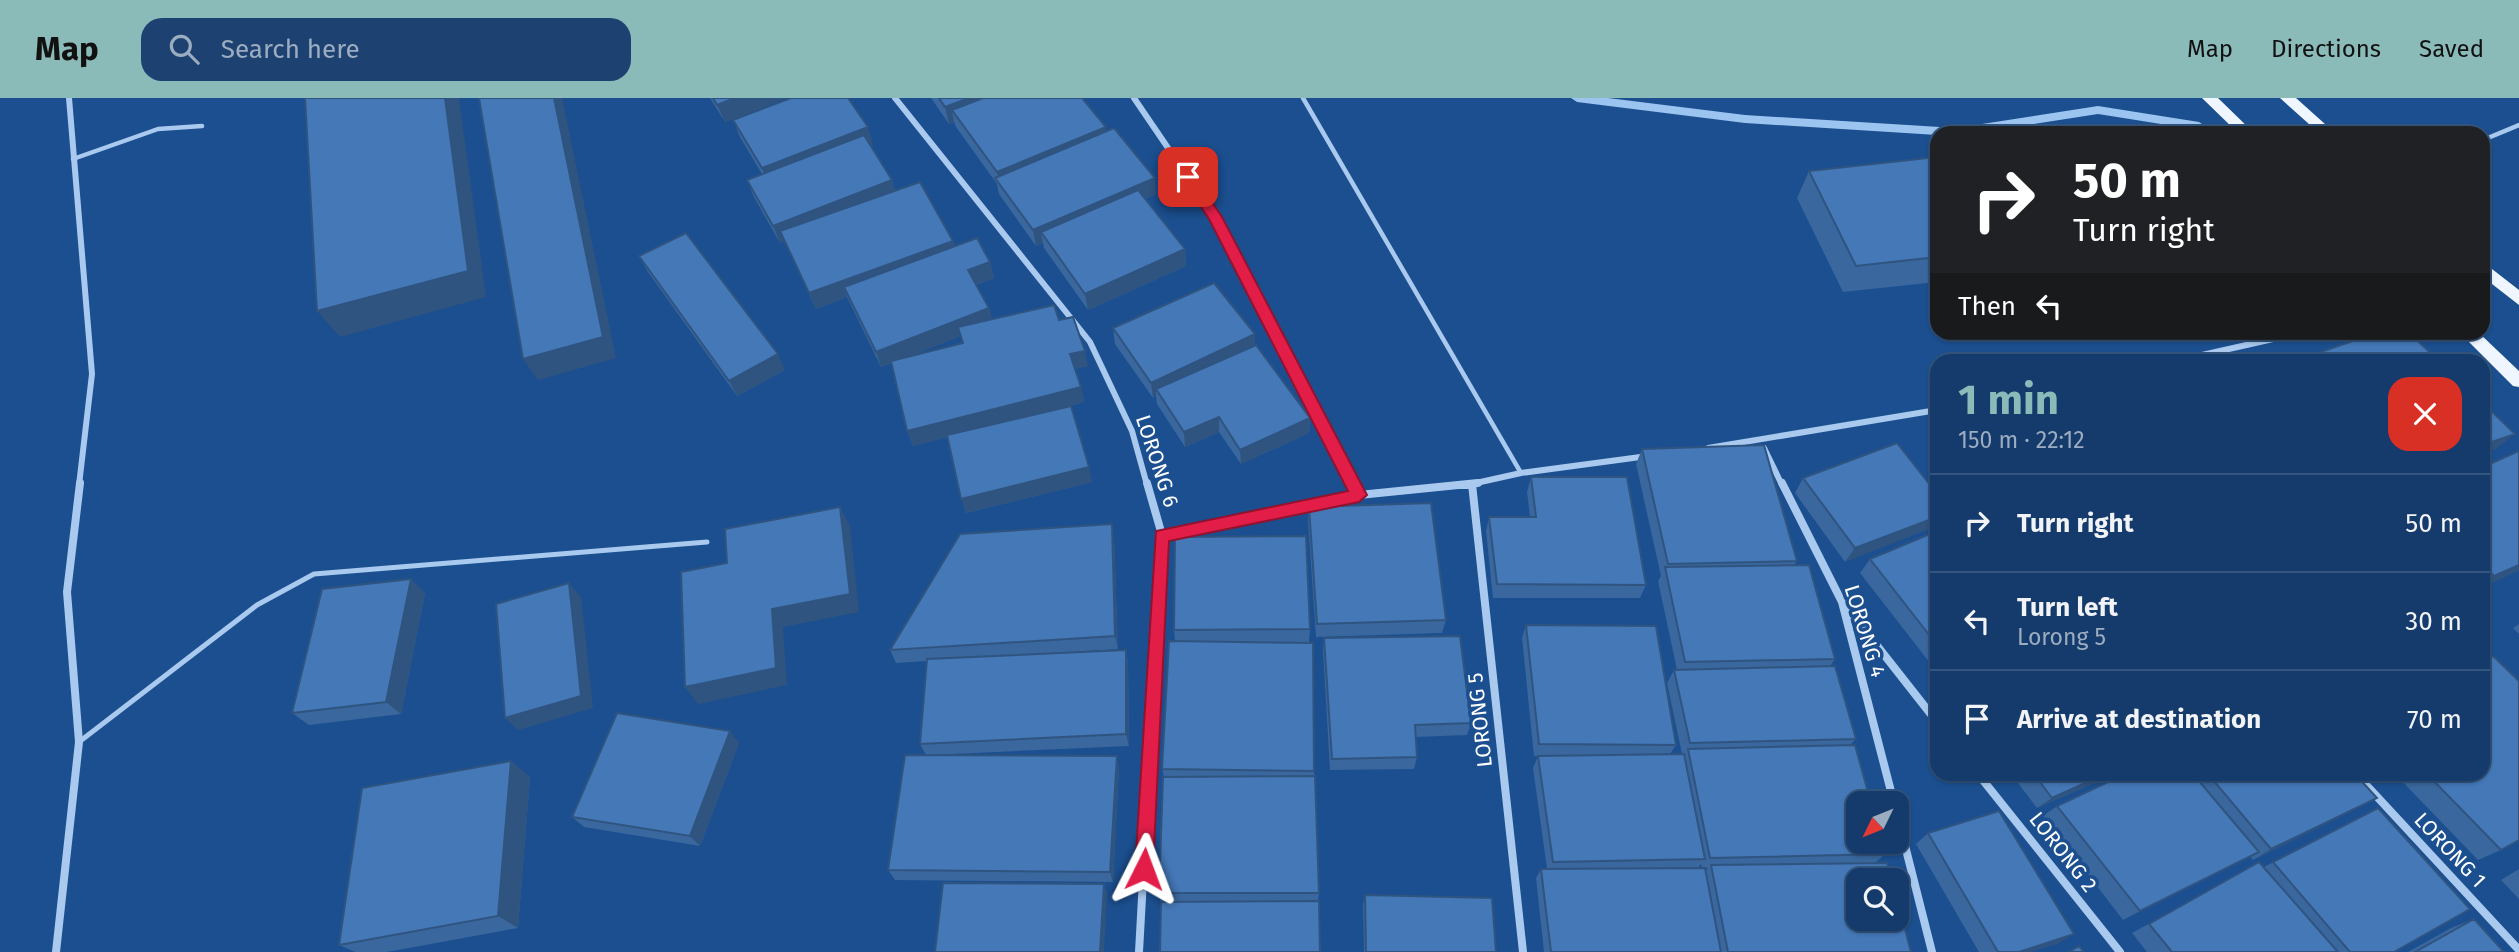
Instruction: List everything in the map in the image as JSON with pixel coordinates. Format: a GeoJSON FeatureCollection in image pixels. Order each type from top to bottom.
{"type":"FeatureCollection","features":[{"type":"Feature","properties":{"kind":"main road"},"geometry":{"type":"LineString","coordinates":[[2209,98],[2239,126]]}},
{"type":"Feature","properties":{"kind":"main road"},"geometry":{"type":"LineString","coordinates":[[2287,98],[2320,126]]}},
{"type":"Feature","properties":{"kind":"main road"},"geometry":{"type":"LineString","coordinates":[[2490,274],[2519,299]]}},
{"type":"Feature","properties":{"kind":"main road"},"geometry":{"type":"LineString","coordinates":[[2475,340],[2519,381]]}},
{"type":"Feature","properties":{"kind":"street"},"geometry":{"type":"LineString","coordinates":[[56,952],[79,742],[67,592],[92,374],[69,98]]}},
{"type":"Feature","properties":{"kind":"street","name":"LORONG 6"},"geometry":{"type":"LineString","coordinates":[[895,98],[1090,342],[1132,431],[1162,535],[1139,952]]}},
{"type":"Feature","properties":{"kind":"street"},"geometry":{"type":"LineString","coordinates":[[1134,98],[1215,217],[1359,495]]}},
{"type":"Feature","properties":{"kind":"street"},"geometry":{"type":"LineString","coordinates":[[2207,354],[2269,340]]}},
{"type":"Feature","properties":{"kind":"street"},"geometry":{"type":"LineString","coordinates":[[1694,450],[1930,411]]}},
{"type":"Feature","properties":{"kind":"street","name":"LORONG 4"},"geometry":{"type":"LineString","coordinates":[[1760,441],[1842,602],[1891,791]]}},
{"type":"Feature","properties":{"kind":"street"},"geometry":{"type":"LineString","coordinates":[[1162,535],[1359,495],[1472,484],[1521,472],[1654,455]]}},
{"type":"Feature","properties":{"kind":"street","name":"LORONG 5"},"geometry":{"type":"LineString","coordinates":[[1472,484],[1523,952]]}},
{"type":"Feature","properties":{"kind":"street"},"geometry":{"type":"LineString","coordinates":[[1842,602],[1930,713]]}},
{"type":"Feature","properties":{"kind":"street","name":"LORONG 2"},"geometry":{"type":"LineString","coordinates":[[1984,781],[2120,952]]}},
{"type":"Feature","properties":{"kind":"street","name":"LORONG 1"},"geometry":{"type":"LineString","coordinates":[[2362,781],[2519,950]]}},
{"type":"Feature","properties":{"kind":"street"},"geometry":{"type":"LineString","coordinates":[[1907,854],[1933,952]]}},
{"type":"Feature","properties":{"kind":"lane"},"geometry":{"type":"LineString","coordinates":[[1303,98],[1521,472]]}},
{"type":"Feature","properties":{"kind":"lane"},"geometry":{"type":"LineString","coordinates":[[2490,137],[2519,125]]}},
{"type":"Feature","properties":{"kind":"lane"},"geometry":{"type":"LineString","coordinates":[[74,159],[158,129],[202,126]]}},
{"type":"Feature","properties":{"kind":"lane"},"geometry":{"type":"LineString","coordinates":[[79,742],[257,605],[314,574],[707,542]]}},
{"type":"Feature","properties":{"kind":"building"},"geometry":{"type":"Polygon","coordinates":[[[305,98],[445,98],[468,271],[317,311],[305,98]]]}},
{"type":"Feature","properties":{"kind":"building"},"geometry":{"type":"Polygon","coordinates":[[[479,98],[554,98],[603,337],[523,359],[479,98]]]}},
{"type":"Feature","properties":{"kind":"building"},"geometry":{"type":"Polygon","coordinates":[[[713,98],[735,98],[717,105],[713,98]]]}},
{"type":"Feature","properties":{"kind":"building"},"geometry":{"type":"Polygon","coordinates":[[[791,98],[848,98],[868,127],[762,168],[733,120],[791,98]]]}},
{"type":"Feature","properties":{"kind":"building"},"geometry":{"type":"Polygon","coordinates":[[[939,98],[969,98],[945,107],[939,98]]]}},
{"type":"Feature","properties":{"kind":"building"},"geometry":{"type":"Polygon","coordinates":[[[983,98],[1082,98],[1106,127],[997,172],[952,110],[983,98]]]}},
{"type":"Feature","properties":{"kind":"building"},"geometry":{"type":"Polygon","coordinates":[[[1114,128],[1155,178],[1033,230],[995,178],[1114,128]]]}},
{"type":"Feature","properties":{"kind":"building"},"geometry":{"type":"Polygon","coordinates":[[[864,135],[892,180],[773,226],[747,180],[864,135]]]}},
{"type":"Feature","properties":{"kind":"building"},"geometry":{"type":"Polygon","coordinates":[[[1930,158],[1930,258],[1856,266],[1809,171],[1930,158]]]}},
{"type":"Feature","properties":{"kind":"building"},"geometry":{"type":"Polygon","coordinates":[[[920,182],[953,241],[809,293],[780,231],[920,182]]]}},
{"type":"Feature","properties":{"kind":"building"},"geometry":{"type":"Polygon","coordinates":[[[1138,190],[1185,249],[1085,294],[1041,232],[1138,190]]]}},
{"type":"Feature","properties":{"kind":"building"},"geometry":{"type":"Polygon","coordinates":[[[686,233],[778,354],[729,381],[639,256],[686,233]]]}},
{"type":"Feature","properties":{"kind":"building"},"geometry":{"type":"Polygon","coordinates":[[[977,238],[990,262],[968,270],[989,308],[876,352],[844,287],[977,238]]]}},
{"type":"Feature","properties":{"kind":"building"},"geometry":{"type":"Polygon","coordinates":[[[1214,283],[1255,334],[1151,383],[1113,328],[1214,283]]]}},
{"type":"Feature","properties":{"kind":"building"},"geometry":{"type":"Polygon","coordinates":[[[1054,305],[1059,320],[1073,317],[1085,351],[1070,354],[1081,387],[907,431],[891,361],[963,343],[958,327],[1054,305]]]}},
{"type":"Feature","properties":{"kind":"building"},"geometry":{"type":"Polygon","coordinates":[[[2356,340],[2417,340],[2432,354],[2315,354],[2356,340]]]}},
{"type":"Feature","properties":{"kind":"building"},"geometry":{"type":"Polygon","coordinates":[[[1256,345],[1310,418],[1240,450],[1219,417],[1184,432],[1156,389],[1256,345]]]}},
{"type":"Feature","properties":{"kind":"building"},"geometry":{"type":"Polygon","coordinates":[[[1071,406],[1089,467],[961,499],[947,435],[1071,406]]]}},
{"type":"Feature","properties":{"kind":"building"},"geometry":{"type":"Polygon","coordinates":[[[2490,410],[2515,434],[2490,443],[2490,410]]]}},
{"type":"Feature","properties":{"kind":"building"},"geometry":{"type":"Polygon","coordinates":[[[1897,443],[1930,485],[1930,520],[1855,548],[1803,478],[1897,443]]]}},
{"type":"Feature","properties":{"kind":"building"},"geometry":{"type":"Polygon","coordinates":[[[1764,445],[1797,561],[1668,564],[1642,449],[1764,445]]]}},
{"type":"Feature","properties":{"kind":"building"},"geometry":{"type":"Polygon","coordinates":[[[2519,451],[2519,565],[2494,576],[2490,572],[2490,464],[2519,451]]]}},
{"type":"Feature","properties":{"kind":"building"},"geometry":{"type":"Polygon","coordinates":[[[1531,477],[1627,477],[1646,585],[1497,584],[1489,517],[1536,517],[1531,477]]]}},
{"type":"Feature","properties":{"kind":"building"},"geometry":{"type":"Polygon","coordinates":[[[1431,503],[1446,620],[1317,624],[1309,507],[1431,503]]]}},
{"type":"Feature","properties":{"kind":"building"},"geometry":{"type":"Polygon","coordinates":[[[840,507],[850,594],[772,609],[776,668],[685,687],[681,572],[727,563],[725,529],[840,507]]]}},
{"type":"Feature","properties":{"kind":"building"},"geometry":{"type":"Polygon","coordinates":[[[1112,524],[1115,636],[890,650],[960,534],[1112,524]]]}},
{"type":"Feature","properties":{"kind":"building"},"geometry":{"type":"Polygon","coordinates":[[[1930,534],[1930,636],[1870,559],[1930,534]]]}},
{"type":"Feature","properties":{"kind":"building"},"geometry":{"type":"Polygon","coordinates":[[[1306,536],[1310,629],[1174,630],[1175,537],[1306,536]]]}},
{"type":"Feature","properties":{"kind":"building"},"geometry":{"type":"Polygon","coordinates":[[[1809,565],[1835,659],[1685,662],[1665,567],[1809,565]]]}},
{"type":"Feature","properties":{"kind":"building"},"geometry":{"type":"Polygon","coordinates":[[[411,579],[386,702],[292,713],[322,589],[411,579]]]}},
{"type":"Feature","properties":{"kind":"building"},"geometry":{"type":"Polygon","coordinates":[[[569,583],[581,696],[505,718],[496,604],[569,583]]]}},
{"type":"Feature","properties":{"kind":"building"},"geometry":{"type":"Polygon","coordinates":[[[1526,625],[1656,626],[1676,745],[1539,744],[1526,625]]]}},
{"type":"Feature","properties":{"kind":"building"},"geometry":{"type":"Polygon","coordinates":[[[1460,636],[1471,723],[1415,725],[1417,757],[1332,759],[1324,638],[1460,636]]]}},
{"type":"Feature","properties":{"kind":"building"},"geometry":{"type":"Polygon","coordinates":[[[1169,641],[1313,643],[1314,771],[1162,769],[1169,641]]]}},
{"type":"Feature","properties":{"kind":"building"},"geometry":{"type":"Polygon","coordinates":[[[1126,650],[1126,734],[920,744],[927,659],[1126,650]]]}},
{"type":"Feature","properties":{"kind":"building"},"geometry":{"type":"Polygon","coordinates":[[[2493,656],[2519,681],[2519,840],[2501,850],[2434,781],[2490,781],[2490,658],[2493,656]]]}},
{"type":"Feature","properties":{"kind":"building"},"geometry":{"type":"Polygon","coordinates":[[[1835,666],[1856,739],[1690,743],[1674,670],[1835,666]]]}},
{"type":"Feature","properties":{"kind":"building"},"geometry":{"type":"Polygon","coordinates":[[[617,713],[730,731],[690,836],[572,817],[617,713]]]}},
{"type":"Feature","properties":{"kind":"building"},"geometry":{"type":"Polygon","coordinates":[[[1855,745],[1868,791],[1846,791],[1846,854],[1885,854],[1710,858],[1688,749],[1855,745]]]}},
{"type":"Feature","properties":{"kind":"building"},"geometry":{"type":"Polygon","coordinates":[[[1684,754],[1705,859],[1553,862],[1538,756],[1684,754]]]}},
{"type":"Feature","properties":{"kind":"building"},"geometry":{"type":"Polygon","coordinates":[[[905,755],[1117,756],[1110,872],[888,870],[905,755]]]}},
{"type":"Feature","properties":{"kind":"building"},"geometry":{"type":"Polygon","coordinates":[[[511,761],[498,916],[339,945],[362,788],[511,761]]]}},
{"type":"Feature","properties":{"kind":"building"},"geometry":{"type":"Polygon","coordinates":[[[1315,776],[1319,893],[1159,893],[1163,777],[1315,776]]]}},
{"type":"Feature","properties":{"kind":"building"},"geometry":{"type":"Polygon","coordinates":[[[2039,781],[2090,781],[2052,798],[2039,781]]]}},
{"type":"Feature","properties":{"kind":"building"},"geometry":{"type":"Polygon","coordinates":[[[2110,781],[2199,781],[2259,852],[2140,911],[2057,806],[2110,781]]]}},
{"type":"Feature","properties":{"kind":"building"},"geometry":{"type":"Polygon","coordinates":[[[2214,781],[2361,781],[2377,798],[2271,849],[2214,781]]]}},
{"type":"Feature","properties":{"kind":"building"},"geometry":{"type":"Polygon","coordinates":[[[2378,808],[2470,909],[2394,952],[2350,952],[2273,862],[2378,808]]]}},
{"type":"Feature","properties":{"kind":"building"},"geometry":{"type":"Polygon","coordinates":[[[1999,811],[2074,934],[2019,952],[1998,952],[1928,833],[1999,811]]]}},
{"type":"Feature","properties":{"kind":"building"},"geometry":{"type":"Polygon","coordinates":[[[2259,862],[2338,952],[2172,952],[2149,924],[2259,862]]]}},
{"type":"Feature","properties":{"kind":"building"},"geometry":{"type":"Polygon","coordinates":[[[1887,863],[1888,868],[1846,868],[1846,931],[1905,931],[1911,952],[1728,952],[1711,865],[1887,863]]]}},
{"type":"Feature","properties":{"kind":"building"},"geometry":{"type":"Polygon","coordinates":[[[1705,868],[1721,952],[1551,952],[1541,869],[1705,868]]]}},
{"type":"Feature","properties":{"kind":"building"},"geometry":{"type":"Polygon","coordinates":[[[943,883],[1104,884],[1100,952],[935,952],[943,883]]]}},
{"type":"Feature","properties":{"kind":"building"},"geometry":{"type":"Polygon","coordinates":[[[1365,895],[1492,898],[1496,952],[1366,952],[1365,895]]]}},
{"type":"Feature","properties":{"kind":"building"},"geometry":{"type":"Polygon","coordinates":[[[1319,901],[1320,952],[1160,952],[1161,902],[1319,901]]]}},
{"type":"Feature","properties":{"kind":"building"},"geometry":{"type":"Polygon","coordinates":[[[2474,919],[2504,952],[2415,952],[2474,919]]]}},
{"type":"Feature","properties":{"kind":"building"},"geometry":{"type":"Polygon","coordinates":[[[2079,946],[2084,952],[2069,952],[2079,946]]]}},
{"type":"Feature","properties":{"kind":"waterway"},"geometry":{"type":"LineString","coordinates":[[1577,98],[1745,119],[1930,130]]}},
{"type":"Feature","properties":{"kind":"waterway"},"geometry":{"type":"LineString","coordinates":[[1995,126],[2098,110],[2199,126]]}},
{"type":"Feature","properties":{"kind":"route"},"geometry":{"type":"LineString","coordinates":[[1144,869],[1162,535],[1359,495],[1215,217],[1188,177]]}}]}
